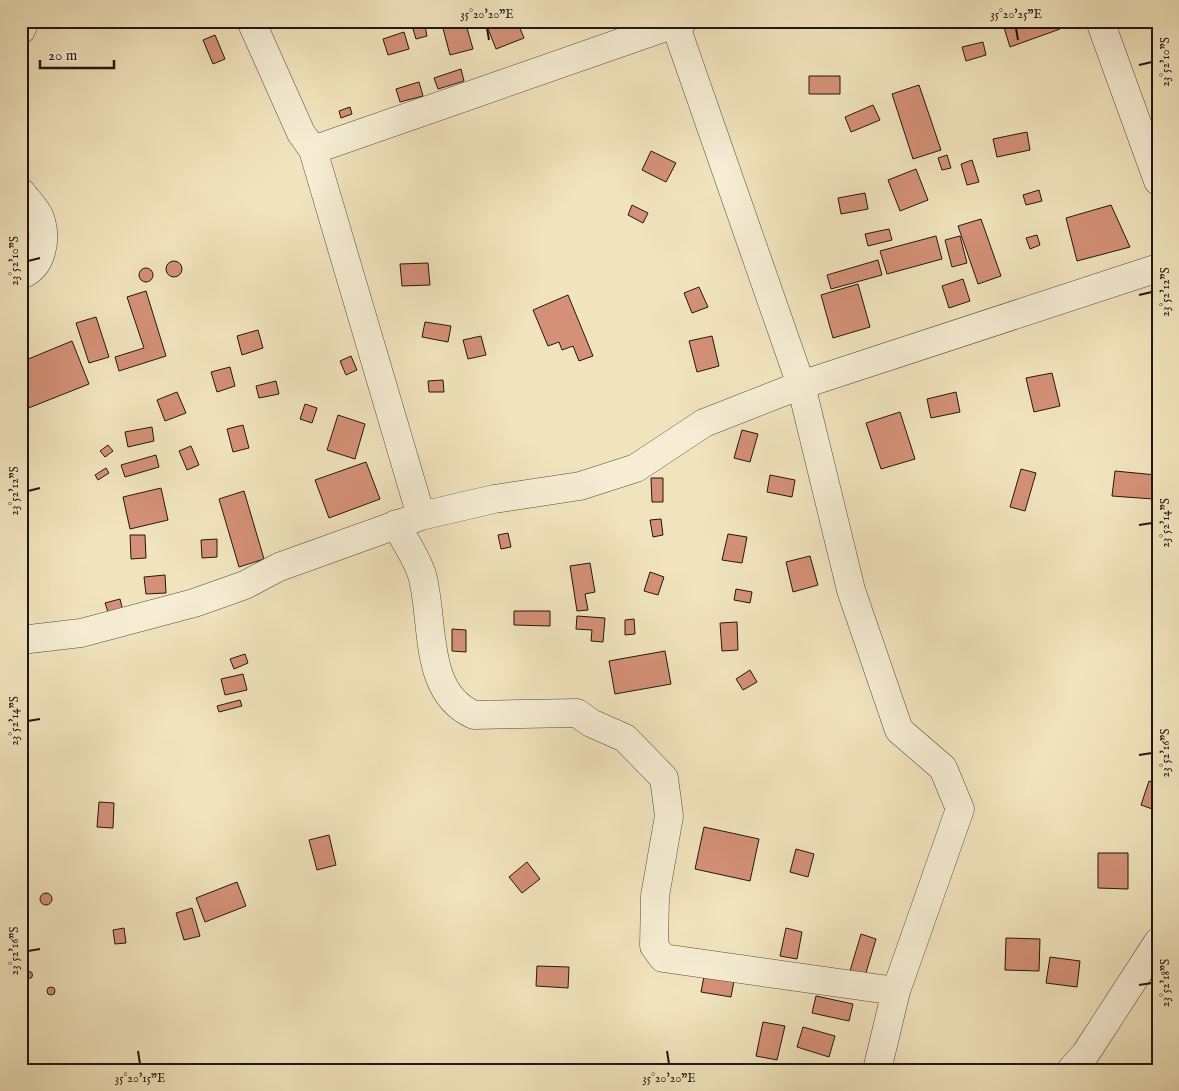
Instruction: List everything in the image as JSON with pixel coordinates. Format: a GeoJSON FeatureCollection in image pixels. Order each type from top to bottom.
{"type":"FeatureCollection","features":[{"type":"Feature","properties":{"kind":"street"},"geometry":{"type":"LineString","coordinates":[[21,30],[25,21]]}},
{"type":"Feature","properties":{"kind":"street"},"geometry":{"type":"LineString","coordinates":[[251,21],[301,133],[313,150],[422,574],[435,666],[449,695],[460,709],[474,715],[577,713],[591,723],[624,738],[664,778],[670,816],[655,896],[654,946],[663,958],[896,991]]}},
{"type":"Feature","properties":{"kind":"street"},"geometry":{"type":"LineString","coordinates":[[1100,21],[1158,181]]}},
{"type":"Feature","properties":{"kind":"street"},"geometry":{"type":"LineString","coordinates":[[313,150],[677,22],[801,385],[851,590],[899,730],[943,768],[960,809],[896,991],[877,1070]]}},
{"type":"Feature","properties":{"kind":"street"},"geometry":{"type":"LineString","coordinates":[[21,192],[40,217],[44,244],[39,261],[21,275]]}},
{"type":"Feature","properties":{"kind":"street"},"geometry":{"type":"LineString","coordinates":[[21,639],[81,633],[194,603],[245,585],[279,567],[332,550],[408,520],[494,499],[580,486],[636,468],[704,423],[801,385],[1158,268]]}},
{"type":"Feature","properties":{"kind":"street"},"geometry":{"type":"LineString","coordinates":[[1071,1070],[1086,1053],[1158,942]]}},
{"type":"Feature","properties":{"kind":"building"},"geometry":{"type":"Polygon","coordinates":[[[441,21],[465,21],[473,49],[450,55],[441,21]]]}},
{"type":"Feature","properties":{"kind":"building"},"geometry":{"type":"Polygon","coordinates":[[[485,21],[517,21],[524,38],[496,49],[485,21]]]}},
{"type":"Feature","properties":{"kind":"building"},"geometry":{"type":"Polygon","coordinates":[[[1002,21],[1057,21],[1060,29],[1010,47],[1002,21]]]}},
{"type":"Feature","properties":{"kind":"building"},"geometry":{"type":"Polygon","coordinates":[[[425,26],[427,36],[416,39],[413,29],[425,26]]]}},
{"type":"Feature","properties":{"kind":"building"},"geometry":{"type":"Polygon","coordinates":[[[404,32],[409,49],[388,55],[383,39],[404,32]]]}},
{"type":"Feature","properties":{"kind":"building"},"geometry":{"type":"Polygon","coordinates":[[[215,35],[225,59],[213,64],[203,40],[215,35]]]}},
{"type":"Feature","properties":{"kind":"building"},"geometry":{"type":"Polygon","coordinates":[[[983,42],[986,55],[966,61],[962,47],[983,42]]]}},
{"type":"Feature","properties":{"kind":"building"},"geometry":{"type":"Polygon","coordinates":[[[461,69],[464,81],[438,89],[434,78],[461,69]]]}},
{"type":"Feature","properties":{"kind":"building"},"geometry":{"type":"Polygon","coordinates":[[[809,76],[840,76],[840,94],[809,94],[809,76]]]}},
{"type":"Feature","properties":{"kind":"building"},"geometry":{"type":"Polygon","coordinates":[[[419,82],[423,96],[400,102],[396,89],[419,82]]]}},
{"type":"Feature","properties":{"kind":"building"},"geometry":{"type":"Polygon","coordinates":[[[919,85],[941,150],[913,159],[892,94],[919,85]]]}},
{"type":"Feature","properties":{"kind":"building"},"geometry":{"type":"Polygon","coordinates":[[[873,105],[880,120],[851,132],[845,117],[873,105]]]}},
{"type":"Feature","properties":{"kind":"building"},"geometry":{"type":"Polygon","coordinates":[[[350,107],[352,114],[341,118],[339,111],[350,107]]]}},
{"type":"Feature","properties":{"kind":"building"},"geometry":{"type":"Polygon","coordinates":[[[1027,132],[1030,150],[997,157],[993,139],[1027,132]]]}},
{"type":"Feature","properties":{"kind":"building"},"geometry":{"type":"Polygon","coordinates":[[[651,151],[676,163],[666,182],[642,170],[651,151]]]}},
{"type":"Feature","properties":{"kind":"building"},"geometry":{"type":"Polygon","coordinates":[[[947,155],[951,168],[942,170],[938,158],[947,155]]]}},
{"type":"Feature","properties":{"kind":"building"},"geometry":{"type":"Polygon","coordinates":[[[972,160],[979,182],[967,185],[961,164],[972,160]]]}},
{"type":"Feature","properties":{"kind":"building"},"geometry":{"type":"Polygon","coordinates":[[[916,169],[928,200],[900,211],[888,180],[916,169]]]}},
{"type":"Feature","properties":{"kind":"building"},"geometry":{"type":"Polygon","coordinates":[[[1039,190],[1042,201],[1026,205],[1023,195],[1039,190]]]}},
{"type":"Feature","properties":{"kind":"building"},"geometry":{"type":"Polygon","coordinates":[[[865,193],[868,209],[841,214],[838,198],[865,193]]]}},
{"type":"Feature","properties":{"kind":"building"},"geometry":{"type":"Polygon","coordinates":[[[632,205],[648,213],[643,223],[628,215],[632,205]]]}},
{"type":"Feature","properties":{"kind":"building"},"geometry":{"type":"Polygon","coordinates":[[[1111,205],[1130,247],[1077,261],[1066,218],[1111,205]]]}},
{"type":"Feature","properties":{"kind":"building"},"geometry":{"type":"Polygon","coordinates":[[[981,219],[1001,276],[978,284],[958,226],[981,219]]]}},
{"type":"Feature","properties":{"kind":"building"},"geometry":{"type":"Polygon","coordinates":[[[889,229],[892,240],[868,246],[865,234],[889,229]]]}},
{"type":"Feature","properties":{"kind":"building"},"geometry":{"type":"Polygon","coordinates":[[[1037,235],[1040,245],[1030,249],[1026,238],[1037,235]]]}},
{"type":"Feature","properties":{"kind":"building"},"geometry":{"type":"Polygon","coordinates":[[[936,236],[942,259],[887,274],[880,251],[936,236]]]}},
{"type":"Feature","properties":{"kind":"building"},"geometry":{"type":"Polygon","coordinates":[[[960,236],[967,263],[952,267],[945,240],[960,236]]]}},
{"type":"Feature","properties":{"kind":"building"},"geometry":{"type":"Polygon","coordinates":[[[878,260],[882,275],[831,289],[827,275],[878,260]]]}},
{"type":"Feature","properties":{"kind":"building"},"geometry":{"type":"Polygon","coordinates":[[[174,261],[180,263],[182,269],[180,275],[174,277],[168,275],[166,269],[168,263],[174,261]]]}},
{"type":"Feature","properties":{"kind":"building"},"geometry":{"type":"Polygon","coordinates":[[[428,263],[430,285],[402,286],[400,264],[428,263]]]}},
{"type":"Feature","properties":{"kind":"building"},"geometry":{"type":"Polygon","coordinates":[[[146,268],[151,270],[153,275],[151,280],[146,282],[141,280],[139,275],[141,270],[146,268]]]}},
{"type":"Feature","properties":{"kind":"building"},"geometry":{"type":"Polygon","coordinates":[[[963,279],[970,301],[949,308],[942,286],[963,279]]]}},
{"type":"Feature","properties":{"kind":"building"},"geometry":{"type":"Polygon","coordinates":[[[858,284],[870,327],[833,338],[821,295],[858,284]]]}},
{"type":"Feature","properties":{"kind":"building"},"geometry":{"type":"Polygon","coordinates":[[[699,287],[708,307],[692,313],[684,293],[699,287]]]}},
{"type":"Feature","properties":{"kind":"building"},"geometry":{"type":"Polygon","coordinates":[[[146,291],[166,356],[119,371],[115,357],[144,348],[127,297],[146,291]]]}},
{"type":"Feature","properties":{"kind":"building"},"geometry":{"type":"Polygon","coordinates":[[[568,295],[593,356],[579,361],[573,346],[562,350],[559,342],[548,346],[533,310],[568,295]]]}},
{"type":"Feature","properties":{"kind":"building"},"geometry":{"type":"Polygon","coordinates":[[[96,317],[109,357],[89,363],[76,323],[96,317]]]}},
{"type":"Feature","properties":{"kind":"building"},"geometry":{"type":"Polygon","coordinates":[[[425,322],[451,326],[448,342],[422,337],[425,322]]]}},
{"type":"Feature","properties":{"kind":"building"},"geometry":{"type":"Polygon","coordinates":[[[258,330],[263,348],[242,355],[237,336],[258,330]]]}},
{"type":"Feature","properties":{"kind":"building"},"geometry":{"type":"Polygon","coordinates":[[[481,336],[486,355],[468,359],[463,340],[481,336]]]}},
{"type":"Feature","properties":{"kind":"building"},"geometry":{"type":"Polygon","coordinates":[[[712,336],[719,366],[697,372],[689,341],[712,336]]]}},
{"type":"Feature","properties":{"kind":"building"},"geometry":{"type":"Polygon","coordinates":[[[72,341],[89,384],[26,409],[21,397],[21,362],[72,341]]]}},
{"type":"Feature","properties":{"kind":"building"},"geometry":{"type":"Polygon","coordinates":[[[351,356],[357,370],[346,375],[340,361],[351,356]]]}},
{"type":"Feature","properties":{"kind":"building"},"geometry":{"type":"Polygon","coordinates":[[[230,367],[235,386],[217,392],[211,372],[230,367]]]}},
{"type":"Feature","properties":{"kind":"building"},"geometry":{"type":"Polygon","coordinates":[[[1052,373],[1060,406],[1034,412],[1026,378],[1052,373]]]}},
{"type":"Feature","properties":{"kind":"building"},"geometry":{"type":"Polygon","coordinates":[[[443,380],[444,392],[429,392],[428,381],[443,380]]]}},
{"type":"Feature","properties":{"kind":"building"},"geometry":{"type":"Polygon","coordinates":[[[276,381],[279,394],[259,398],[256,386],[276,381]]]}},
{"type":"Feature","properties":{"kind":"building"},"geometry":{"type":"Polygon","coordinates":[[[177,392],[186,413],[165,421],[157,400],[177,392]]]}},
{"type":"Feature","properties":{"kind":"building"},"geometry":{"type":"Polygon","coordinates":[[[956,392],[960,412],[931,418],[927,399],[956,392]]]}},
{"type":"Feature","properties":{"kind":"building"},"geometry":{"type":"Polygon","coordinates":[[[305,404],[317,408],[312,423],[300,419],[305,404]]]}},
{"type":"Feature","properties":{"kind":"building"},"geometry":{"type":"Polygon","coordinates":[[[900,412],[915,459],[881,469],[866,423],[900,412]]]}},
{"type":"Feature","properties":{"kind":"building"},"geometry":{"type":"Polygon","coordinates":[[[338,415],[365,424],[355,459],[327,450],[338,415]]]}},
{"type":"Feature","properties":{"kind":"building"},"geometry":{"type":"Polygon","coordinates":[[[243,425],[249,448],[233,452],[227,429],[243,425]]]}},
{"type":"Feature","properties":{"kind":"building"},"geometry":{"type":"Polygon","coordinates":[[[152,427],[154,441],[128,447],[125,432],[152,427]]]}},
{"type":"Feature","properties":{"kind":"building"},"geometry":{"type":"Polygon","coordinates":[[[742,430],[758,434],[750,462],[734,458],[742,430]]]}},
{"type":"Feature","properties":{"kind":"building"},"geometry":{"type":"Polygon","coordinates":[[[108,445],[113,451],[105,457],[100,451],[108,445]]]}},
{"type":"Feature","properties":{"kind":"building"},"geometry":{"type":"Polygon","coordinates":[[[191,446],[199,465],[187,470],[179,451],[191,446]]]}},
{"type":"Feature","properties":{"kind":"building"},"geometry":{"type":"Polygon","coordinates":[[[156,455],[159,467],[125,477],[121,465],[156,455]]]}},
{"type":"Feature","properties":{"kind":"building"},"geometry":{"type":"Polygon","coordinates":[[[366,462],[380,499],[329,518],[315,480],[366,462]]]}},
{"type":"Feature","properties":{"kind":"building"},"geometry":{"type":"Polygon","coordinates":[[[106,468],[109,473],[98,480],[95,475],[106,468]]]}},
{"type":"Feature","properties":{"kind":"building"},"geometry":{"type":"Polygon","coordinates":[[[1021,469],[1036,473],[1025,511],[1010,507],[1021,469]]]}},
{"type":"Feature","properties":{"kind":"building"},"geometry":{"type":"Polygon","coordinates":[[[1115,471],[1156,475],[1153,499],[1112,496],[1115,471]]]}},
{"type":"Feature","properties":{"kind":"building"},"geometry":{"type":"Polygon","coordinates":[[[770,475],[795,480],[792,497],[767,492],[770,475]]]}},
{"type":"Feature","properties":{"kind":"building"},"geometry":{"type":"Polygon","coordinates":[[[651,478],[663,478],[663,502],[652,502],[651,478]]]}},
{"type":"Feature","properties":{"kind":"building"},"geometry":{"type":"Polygon","coordinates":[[[161,488],[168,520],[130,529],[123,497],[161,488]]]}},
{"type":"Feature","properties":{"kind":"building"},"geometry":{"type":"Polygon","coordinates":[[[244,491],[264,559],[239,567],[219,499],[244,491]]]}},
{"type":"Feature","properties":{"kind":"building"},"geometry":{"type":"Polygon","coordinates":[[[661,519],[663,535],[653,537],[650,520],[661,519]]]}},
{"type":"Feature","properties":{"kind":"building"},"geometry":{"type":"Polygon","coordinates":[[[508,533],[511,547],[501,549],[498,535],[508,533]]]}},
{"type":"Feature","properties":{"kind":"building"},"geometry":{"type":"Polygon","coordinates":[[[728,534],[747,537],[742,563],[722,560],[728,534]]]}},
{"type":"Feature","properties":{"kind":"building"},"geometry":{"type":"Polygon","coordinates":[[[130,535],[145,535],[146,558],[131,559],[130,535]]]}},
{"type":"Feature","properties":{"kind":"building"},"geometry":{"type":"Polygon","coordinates":[[[217,539],[217,557],[202,558],[201,540],[217,539]]]}},
{"type":"Feature","properties":{"kind":"building"},"geometry":{"type":"Polygon","coordinates":[[[810,556],[818,585],[793,592],[786,562],[810,556]]]}},
{"type":"Feature","properties":{"kind":"building"},"geometry":{"type":"Polygon","coordinates":[[[590,563],[595,592],[585,594],[588,610],[577,611],[570,566],[590,563]]]}},
{"type":"Feature","properties":{"kind":"building"},"geometry":{"type":"Polygon","coordinates":[[[650,572],[664,577],[658,595],[644,591],[650,572]]]}},
{"type":"Feature","properties":{"kind":"building"},"geometry":{"type":"Polygon","coordinates":[[[165,575],[166,593],[146,594],[144,577],[165,575]]]}},
{"type":"Feature","properties":{"kind":"building"},"geometry":{"type":"Polygon","coordinates":[[[736,589],[752,592],[750,603],[734,600],[736,589]]]}},
{"type":"Feature","properties":{"kind":"building"},"geometry":{"type":"Polygon","coordinates":[[[120,599],[123,611],[109,615],[105,603],[120,599]]]}},
{"type":"Feature","properties":{"kind":"building"},"geometry":{"type":"Polygon","coordinates":[[[514,611],[550,611],[550,626],[514,625],[514,611]]]}},
{"type":"Feature","properties":{"kind":"building"},"geometry":{"type":"Polygon","coordinates":[[[577,616],[605,618],[603,642],[591,641],[592,630],[576,629],[577,616]]]}},
{"type":"Feature","properties":{"kind":"building"},"geometry":{"type":"Polygon","coordinates":[[[634,619],[635,634],[625,635],[625,620],[634,619]]]}},
{"type":"Feature","properties":{"kind":"building"},"geometry":{"type":"Polygon","coordinates":[[[737,622],[738,650],[722,651],[720,623],[737,622]]]}},
{"type":"Feature","properties":{"kind":"building"},"geometry":{"type":"Polygon","coordinates":[[[452,629],[466,630],[466,652],[452,651],[452,629]]]}},
{"type":"Feature","properties":{"kind":"building"},"geometry":{"type":"Polygon","coordinates":[[[665,651],[671,684],[615,694],[609,661],[665,651]]]}},
{"type":"Feature","properties":{"kind":"building"},"geometry":{"type":"Polygon","coordinates":[[[245,654],[248,663],[234,669],[230,659],[245,654]]]}},
{"type":"Feature","properties":{"kind":"building"},"geometry":{"type":"Polygon","coordinates":[[[750,670],[757,682],[743,690],[736,679],[750,670]]]}},
{"type":"Feature","properties":{"kind":"building"},"geometry":{"type":"Polygon","coordinates":[[[243,674],[247,690],[225,695],[221,679],[243,674]]]}},
{"type":"Feature","properties":{"kind":"building"},"geometry":{"type":"Polygon","coordinates":[[[240,700],[242,706],[219,712],[217,706],[240,700]]]}},
{"type":"Feature","properties":{"kind":"building"},"geometry":{"type":"Polygon","coordinates":[[[1149,781],[1158,784],[1158,811],[1141,805],[1149,781]]]}},
{"type":"Feature","properties":{"kind":"building"},"geometry":{"type":"Polygon","coordinates":[[[99,802],[114,803],[113,828],[97,827],[99,802]]]}},
{"type":"Feature","properties":{"kind":"building"},"geometry":{"type":"Polygon","coordinates":[[[704,827],[759,839],[750,881],[695,869],[704,827]]]}},
{"type":"Feature","properties":{"kind":"building"},"geometry":{"type":"Polygon","coordinates":[[[329,835],[336,865],[317,870],[309,840],[329,835]]]}},
{"type":"Feature","properties":{"kind":"building"},"geometry":{"type":"Polygon","coordinates":[[[796,849],[814,854],[808,877],[790,872],[796,849]]]}},
{"type":"Feature","properties":{"kind":"building"},"geometry":{"type":"Polygon","coordinates":[[[1098,853],[1128,853],[1128,889],[1098,888],[1098,853]]]}},
{"type":"Feature","properties":{"kind":"building"},"geometry":{"type":"Polygon","coordinates":[[[527,862],[540,879],[522,893],[509,877],[527,862]]]}},
{"type":"Feature","properties":{"kind":"building"},"geometry":{"type":"Polygon","coordinates":[[[237,882],[246,906],[205,922],[196,898],[237,882]]]}},
{"type":"Feature","properties":{"kind":"building"},"geometry":{"type":"Polygon","coordinates":[[[46,893],[52,899],[46,905],[40,899],[46,893]]]}},
{"type":"Feature","properties":{"kind":"building"},"geometry":{"type":"Polygon","coordinates":[[[192,908],[200,936],[184,940],[176,913],[192,908]]]}},
{"type":"Feature","properties":{"kind":"building"},"geometry":{"type":"Polygon","coordinates":[[[124,928],[126,943],[115,944],[113,930],[124,928]]]}},
{"type":"Feature","properties":{"kind":"building"},"geometry":{"type":"Polygon","coordinates":[[[786,928],[802,932],[797,959],[780,956],[786,928]]]}},
{"type":"Feature","properties":{"kind":"building"},"geometry":{"type":"Polygon","coordinates":[[[861,934],[876,939],[865,976],[850,971],[861,934]]]}},
{"type":"Feature","properties":{"kind":"building"},"geometry":{"type":"Polygon","coordinates":[[[1006,938],[1040,939],[1039,971],[1005,970],[1006,938]]]}},
{"type":"Feature","properties":{"kind":"building"},"geometry":{"type":"Polygon","coordinates":[[[1050,957],[1080,961],[1077,987],[1046,983],[1050,957]]]}},
{"type":"Feature","properties":{"kind":"building"},"geometry":{"type":"Polygon","coordinates":[[[537,966],[569,967],[568,988],[536,986],[537,966]]]}},
{"type":"Feature","properties":{"kind":"building"},"geometry":{"type":"Polygon","coordinates":[[[29,971],[33,975],[29,979],[25,975],[29,971]]]}},
{"type":"Feature","properties":{"kind":"building"},"geometry":{"type":"Polygon","coordinates":[[[704,976],[734,981],[731,997],[701,992],[704,976]]]}},
{"type":"Feature","properties":{"kind":"building"},"geometry":{"type":"Polygon","coordinates":[[[51,987],[55,991],[51,995],[47,991],[51,987]]]}},
{"type":"Feature","properties":{"kind":"building"},"geometry":{"type":"Polygon","coordinates":[[[816,996],[853,1004],[849,1021],[812,1013],[816,996]]]}},
{"type":"Feature","properties":{"kind":"building"},"geometry":{"type":"Polygon","coordinates":[[[763,1022],[785,1026],[777,1060],[756,1056],[763,1022]]]}},
{"type":"Feature","properties":{"kind":"building"},"geometry":{"type":"Polygon","coordinates":[[[803,1027],[835,1036],[829,1057],[797,1047],[803,1027]]]}}]}
